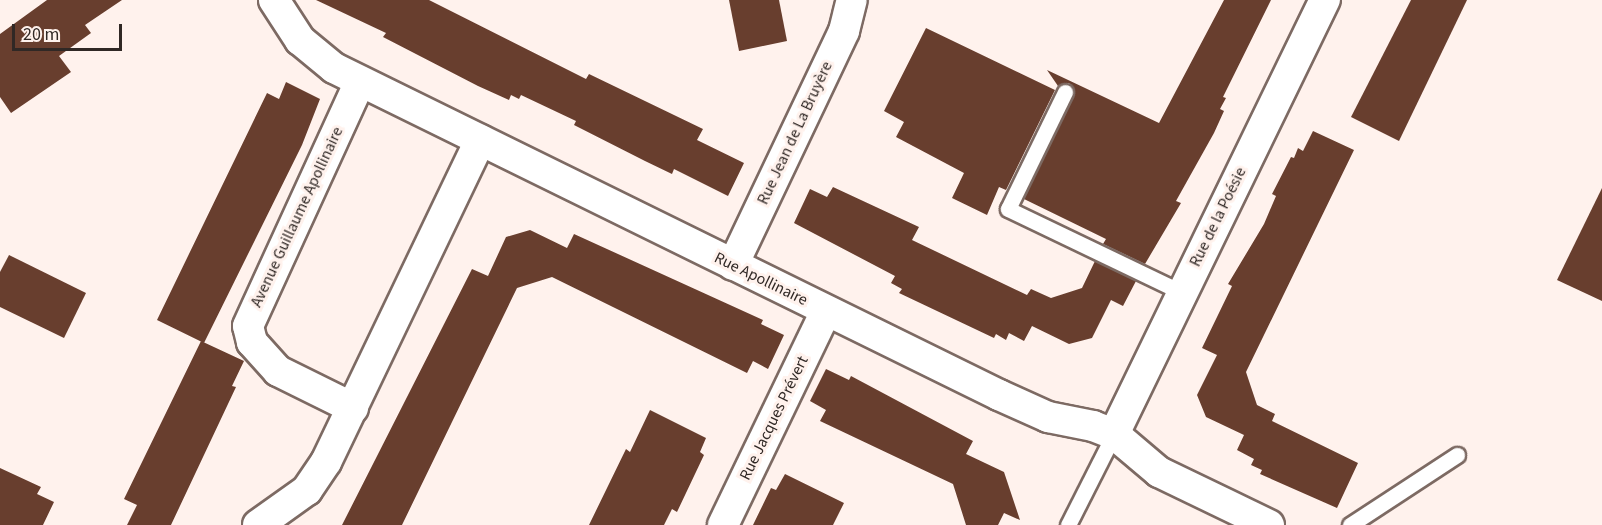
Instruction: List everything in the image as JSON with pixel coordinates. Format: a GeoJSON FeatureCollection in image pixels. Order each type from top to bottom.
{"type":"FeatureCollection","features":[{"type":"Feature","properties":{"kind":"street","name":"Rue Apollinaire"},"geometry":{"type":"LineString","coordinates":[[274,0],[309,50],[360,81],[1037,413],[1114,434],[1159,472],[1269,525]]}},
{"type":"Feature","properties":{"kind":"street","name":"Rue Jean de La Bruyère"},"geometry":{"type":"LineString","coordinates":[[733,265],[844,31],[852,0]]}},
{"type":"Feature","properties":{"kind":"street","name":"Rue de la Poésie"},"geometry":{"type":"LineString","coordinates":[[1114,434],[1181,292],[1325,0]]}},
{"type":"Feature","properties":{"kind":"street","name":"Avenue Guillaume Apollinaire"},"geometry":{"type":"LineString","coordinates":[[352,408],[278,371],[252,342],[248,326],[360,81]]}},
{"type":"Feature","properties":{"kind":"street"},"geometry":{"type":"LineString","coordinates":[[258,525],[307,490],[352,408],[480,140]]}},
{"type":"Feature","properties":{"kind":"street","name":"Rue Jacques Prévert"},"geometry":{"type":"LineString","coordinates":[[723,525],[826,310]]}},
{"type":"Feature","properties":{"kind":"lane"},"geometry":{"type":"LineString","coordinates":[[1065,92],[1008,209],[1181,292]]}},
{"type":"Feature","properties":{"kind":"lane"},"geometry":{"type":"LineString","coordinates":[[1068,525],[1114,434]]}},
{"type":"Feature","properties":{"kind":"lane"},"geometry":{"type":"LineString","coordinates":[[1350,525],[1457,455]]}},
{"type":"Feature","properties":{"kind":"building"},"geometry":{"type":"Polygon","coordinates":[[[47,0],[122,0],[85,25],[91,33],[59,56],[71,72],[11,113],[0,97],[0,34],[47,0]]]}},
{"type":"Feature","properties":{"kind":"building"},"geometry":{"type":"Polygon","coordinates":[[[316,0],[429,0],[586,79],[589,74],[703,129],[697,140],[744,163],[728,196],[674,169],[672,174],[645,161],[574,125],[576,121],[521,95],[519,99],[511,95],[509,100],[478,86],[383,37],[386,33],[316,0]]]}},
{"type":"Feature","properties":{"kind":"building"},"geometry":{"type":"Polygon","coordinates":[[[729,0],[779,0],[787,41],[739,51],[729,0]]]}},
{"type":"Feature","properties":{"kind":"building"},"geometry":{"type":"Polygon","coordinates":[[[1224,0],[1271,0],[1223,97],[1226,98],[1220,109],[1224,111],[1214,133],[1176,201],[1181,203],[1145,264],[1103,244],[1106,239],[1024,199],[1075,92],[1069,83],[1058,86],[1047,70],[1159,123],[1224,0]]]}},
{"type":"Feature","properties":{"kind":"building"},"geometry":{"type":"Polygon","coordinates":[[[1411,0],[1467,0],[1399,141],[1351,117],[1411,0]]]}},
{"type":"Feature","properties":{"kind":"building"},"geometry":{"type":"Polygon","coordinates":[[[926,28],[1055,90],[1006,190],[999,187],[987,215],[952,198],[964,173],[896,137],[904,122],[884,111],[926,28]]]}},
{"type":"Feature","properties":{"kind":"building"},"geometry":{"type":"Polygon","coordinates":[[[286,82],[320,99],[302,145],[204,343],[157,320],[267,93],[279,99],[286,82]]]}},
{"type":"Feature","properties":{"kind":"building"},"geometry":{"type":"Polygon","coordinates":[[[1313,131],[1354,150],[1246,372],[1257,405],[1275,414],[1272,421],[1358,463],[1337,508],[1260,474],[1262,470],[1251,465],[1254,459],[1237,450],[1244,435],[1206,417],[1197,395],[1217,355],[1202,348],[1232,286],[1228,284],[1264,224],[1276,196],[1272,194],[1291,157],[1294,158],[1298,148],[1303,151],[1313,131]]]}},
{"type":"Feature","properties":{"kind":"building"},"geometry":{"type":"Polygon","coordinates":[[[833,187],[919,227],[912,240],[1027,295],[1031,289],[1051,298],[1082,288],[1095,261],[1136,281],[1123,306],[1111,300],[1092,338],[1069,344],[1032,326],[1024,341],[1009,333],[1006,340],[996,334],[994,338],[899,293],[902,289],[891,283],[895,276],[794,223],[810,189],[827,197],[833,187]]]}},
{"type":"Feature","properties":{"kind":"building"},"geometry":{"type":"Polygon","coordinates":[[[1602,188],[1602,301],[1557,280],[1602,188]]]}},
{"type":"Feature","properties":{"kind":"building"},"geometry":{"type":"Polygon","coordinates":[[[530,230],[567,248],[574,234],[763,320],[761,324],[784,335],[768,369],[753,361],[747,373],[552,277],[517,288],[402,525],[342,525],[472,269],[488,276],[506,237],[530,230]]]}},
{"type":"Feature","properties":{"kind":"building"},"geometry":{"type":"Polygon","coordinates":[[[9,255],[86,293],[64,338],[0,307],[0,272],[9,255]]]}},
{"type":"Feature","properties":{"kind":"building"},"geometry":{"type":"Polygon","coordinates":[[[201,341],[244,361],[232,386],[236,387],[171,525],[127,525],[137,505],[124,499],[201,341]]]}},
{"type":"Feature","properties":{"kind":"building"},"geometry":{"type":"Polygon","coordinates":[[[826,369],[849,380],[851,376],[973,441],[966,454],[1004,472],[1020,520],[1004,513],[998,525],[966,525],[953,484],[820,421],[826,410],[810,401],[826,369]]]}},
{"type":"Feature","properties":{"kind":"building"},"geometry":{"type":"Polygon","coordinates":[[[650,410],[706,438],[700,452],[704,455],[677,512],[672,509],[664,525],[589,525],[626,449],[630,452],[650,410]]]}},
{"type":"Feature","properties":{"kind":"building"},"geometry":{"type":"Polygon","coordinates":[[[0,468],[41,487],[37,494],[54,502],[43,525],[0,525],[0,468]]]}},
{"type":"Feature","properties":{"kind":"building"},"geometry":{"type":"Polygon","coordinates":[[[785,474],[844,503],[833,525],[753,525],[771,488],[776,490],[785,474]]]}}]}
